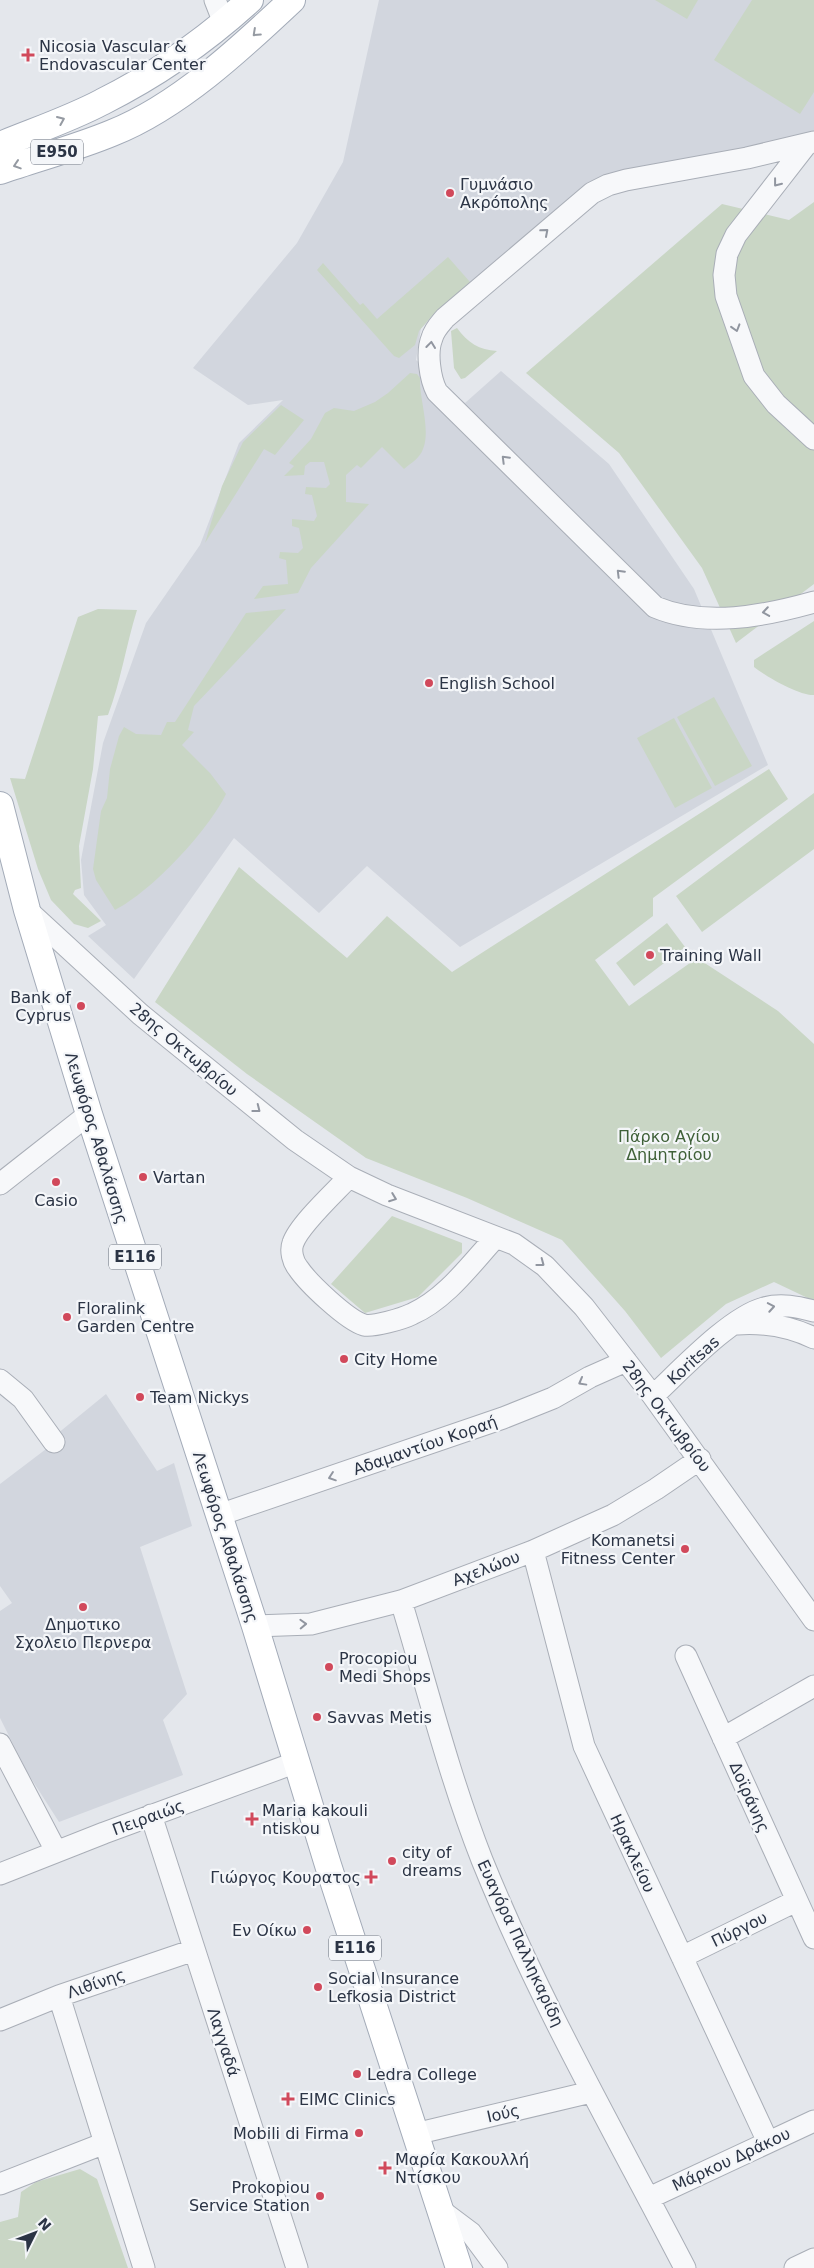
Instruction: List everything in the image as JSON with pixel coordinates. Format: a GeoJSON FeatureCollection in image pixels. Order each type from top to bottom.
{"type":"FeatureCollection","features":[{"type":"Feature","properties":{"kind":"main road","name":"E950"},"geometry":{"type":"LineString","coordinates":[[0,145],[102,102],[182,56],[220,12],[250,0]]}},
{"type":"Feature","properties":{"kind":"main road","name":"E950"},"geometry":{"type":"LineString","coordinates":[[0,171],[113,133],[160,108],[205,76],[246,43],[292,0]]}},
{"type":"Feature","properties":{"kind":"main road"},"geometry":{"type":"LineString","coordinates":[[102,102],[113,133]]}},
{"type":"Feature","properties":{"kind":"main road","name":"Λεωφόρος Αθαλάσσης"},"geometry":{"type":"LineString","coordinates":[[0,805],[27,910],[89,1114],[255,1626],[328,1865],[459,2268]]}},
{"type":"Feature","properties":{"kind":"street"},"geometry":{"type":"LineString","coordinates":[[810,143],[702,167],[626,180],[608,185],[581,201],[445,318],[431,339],[430,349],[434,386],[437,392],[655,608],[679,616],[722,619],[773,612],[814,602]]}},
{"type":"Feature","properties":{"kind":"street"},"geometry":{"type":"LineString","coordinates":[[810,143],[736,235],[727,254],[724,275],[726,296],[754,376],[776,404],[814,438]]}},
{"type":"Feature","properties":{"kind":"street","name":"28ης Οκτωβρίου"},"geometry":{"type":"LineString","coordinates":[[27,910],[140,1014],[200,1065],[296,1140],[350,1177],[387,1195],[514,1244],[545,1266],[584,1307],[653,1396],[814,1620]]}},
{"type":"Feature","properties":{"kind":"street"},"geometry":{"type":"LineString","coordinates":[[0,1184],[89,1114]]}},
{"type":"Feature","properties":{"kind":"street"},"geometry":{"type":"LineString","coordinates":[[350,1177],[301,1229],[292,1244],[293,1258],[298,1268],[336,1307],[352,1319],[365,1325],[398,1319],[427,1306],[444,1292],[496,1238]]}},
{"type":"Feature","properties":{"kind":"street","name":"Koritsas"},"geometry":{"type":"LineString","coordinates":[[653,1396],[732,1325],[749,1314],[765,1308],[796,1307],[814,1311]]}},
{"type":"Feature","properties":{"kind":"street","name":"Koritsas"},"geometry":{"type":"LineString","coordinates":[[732,1325],[756,1323],[777,1325],[796,1330],[814,1338]]}},
{"type":"Feature","properties":{"kind":"street","name":"Αδαμαντίου Κοραή"},"geometry":{"type":"LineString","coordinates":[[219,1515],[503,1418],[553,1398],[590,1377],[626,1361]]}},
{"type":"Feature","properties":{"kind":"street"},"geometry":{"type":"LineString","coordinates":[[0,1380],[23,1399],[54,1442]]}},
{"type":"Feature","properties":{"kind":"street","name":"Αχελώου"},"geometry":{"type":"LineString","coordinates":[[255,1626],[311,1624],[401,1601],[532,1551],[613,1515],[656,1490],[700,1459]]}},
{"type":"Feature","properties":{"kind":"street","name":"Ηρακλείου"},"geometry":{"type":"LineString","coordinates":[[532,1551],[584,1746],[768,2142]]}},
{"type":"Feature","properties":{"kind":"street","name":"Ευαγόρα Παλληκαρίδη"},"geometry":{"type":"LineString","coordinates":[[401,1601],[461,1805],[482,1860],[591,2092],[685,2268]]}},
{"type":"Feature","properties":{"kind":"street","name":"Δοϊράνης"},"geometry":{"type":"LineString","coordinates":[[686,1656],[814,1938]]}},
{"type":"Feature","properties":{"kind":"street"},"geometry":{"type":"LineString","coordinates":[[723,1738],[814,1686]]}},
{"type":"Feature","properties":{"kind":"street"},"geometry":{"type":"LineString","coordinates":[[0,1744],[56,1851]]}},
{"type":"Feature","properties":{"kind":"street","name":"Πειραιώς"},"geometry":{"type":"LineString","coordinates":[[0,1874],[151,1815],[297,1762]]}},
{"type":"Feature","properties":{"kind":"street","name":"Λαγγαδά"},"geometry":{"type":"LineString","coordinates":[[151,1815],[297,2268]]}},
{"type":"Feature","properties":{"kind":"street","name":"Πύργου"},"geometry":{"type":"LineString","coordinates":[[682,1957],[796,1901]]}},
{"type":"Feature","properties":{"kind":"street","name":"Λιθίνης"},"geometry":{"type":"LineString","coordinates":[[0,2020],[59,1996],[194,1950]]}},
{"type":"Feature","properties":{"kind":"street"},"geometry":{"type":"LineString","coordinates":[[59,1996],[144,2268]]}},
{"type":"Feature","properties":{"kind":"street","name":"Ιούς"},"geometry":{"type":"LineString","coordinates":[[415,2134],[591,2092]]}},
{"type":"Feature","properties":{"kind":"street","name":"Μάρκου Δράκου"},"geometry":{"type":"LineString","coordinates":[[649,2198],[814,2121]]}},
{"type":"Feature","properties":{"kind":"street"},"geometry":{"type":"LineString","coordinates":[[0,2184],[105,2143]]}},
{"type":"Feature","properties":{"kind":"street"},"geometry":{"type":"LineString","coordinates":[[440,2209],[471,2234],[497,2268]]}},
{"type":"Feature","properties":{"kind":"street"},"geometry":{"type":"LineString","coordinates":[[795,2268],[814,2259]]}},
{"type":"Feature","properties":{"kind":"shaded area","name":"English School"},"geometry":{"type":"Polygon","coordinates":[[[379,0],[814,0],[814,136],[804,140],[588,182],[421,328],[416,360],[465,403],[501,371],[609,464],[694,589],[768,765],[460,947],[367,866],[319,913],[234,838],[134,979],[88,936],[106,925],[84,895],[81,860],[103,743],[146,623],[200,545],[239,443],[283,400],[248,405],[193,368],[297,243],[343,162],[379,0]]]}},
{"type":"Feature","properties":{"kind":"shaded area","name":"Δημοτικο Σχολειο Περνερα"},"geometry":{"type":"Polygon","coordinates":[[[106,1394],[157,1471],[174,1463],[192,1526],[140,1547],[187,1694],[163,1720],[183,1775],[59,1822],[27,1772],[0,1718],[0,1611],[12,1603],[0,1586],[0,1484],[54,1443],[57,1434],[106,1394]]]}},
{"type":"Feature","properties":{"kind":"green space"},"geometry":{"type":"Polygon","coordinates":[[[655,0],[698,0],[687,19],[655,0]]]}},
{"type":"Feature","properties":{"kind":"green space"},"geometry":{"type":"Polygon","coordinates":[[[752,0],[814,0],[814,92],[800,114],[714,60],[752,0]]]}},
{"type":"Feature","properties":{"kind":"green space"},"geometry":{"type":"Polygon","coordinates":[[[814,202],[814,584],[736,643],[702,568],[619,453],[526,373],[722,204],[789,220],[814,202]]]}},
{"type":"Feature","properties":{"kind":"green space"},"geometry":{"type":"Polygon","coordinates":[[[448,257],[470,282],[431,317],[419,331],[415,345],[399,358],[394,356],[317,270],[323,263],[360,305],[363,303],[377,319],[448,257]]]}},
{"type":"Feature","properties":{"kind":"green space"},"geometry":{"type":"Polygon","coordinates":[[[457,328],[474,345],[497,351],[465,378],[461,379],[454,368],[451,331],[457,328]]]}},
{"type":"Feature","properties":{"kind":"green space"},"geometry":{"type":"Polygon","coordinates":[[[410,373],[417,374],[420,378],[426,433],[420,455],[404,469],[382,447],[361,468],[357,465],[346,475],[346,502],[369,504],[311,568],[298,593],[254,599],[263,586],[288,584],[286,560],[279,558],[280,552],[298,553],[303,548],[299,528],[292,526],[292,519],[314,521],[317,516],[312,495],[305,494],[306,487],[326,488],[330,484],[324,462],[310,462],[305,466],[304,475],[284,476],[294,466],[289,463],[311,439],[325,413],[334,408],[354,411],[375,402],[410,373]]]}},
{"type":"Feature","properties":{"kind":"green space"},"geometry":{"type":"Polygon","coordinates":[[[281,405],[304,420],[275,455],[264,449],[205,543],[222,486],[243,442],[281,405]]]}},
{"type":"Feature","properties":{"kind":"green space"},"geometry":{"type":"Polygon","coordinates":[[[98,609],[137,610],[108,715],[98,716],[93,769],[79,846],[81,888],[75,890],[73,894],[101,921],[88,928],[74,924],[51,900],[38,869],[10,778],[25,779],[78,617],[98,609]]]}},
{"type":"Feature","properties":{"kind":"green space"},"geometry":{"type":"Polygon","coordinates":[[[286,609],[194,706],[188,730],[194,732],[182,745],[210,773],[226,794],[218,809],[193,842],[162,875],[130,901],[115,910],[96,880],[93,869],[101,811],[107,798],[110,769],[119,736],[124,727],[136,734],[161,735],[167,722],[175,722],[246,613],[286,609]]]}},
{"type":"Feature","properties":{"kind":"green space"},"geometry":{"type":"Polygon","coordinates":[[[814,621],[814,695],[792,689],[754,667],[754,660],[814,621]]]}},
{"type":"Feature","properties":{"kind":"green space"},"geometry":{"type":"Polygon","coordinates":[[[714,697],[752,766],[715,786],[677,717],[714,697]]]}},
{"type":"Feature","properties":{"kind":"green space"},"geometry":{"type":"Polygon","coordinates":[[[674,718],[712,788],[675,808],[637,738],[674,718]]]}},
{"type":"Feature","properties":{"kind":"green space","name":"Πάρκο Αγίου Δημητρίου"},"geometry":{"type":"Polygon","coordinates":[[[769,769],[788,799],[653,898],[653,916],[595,960],[629,1006],[697,958],[778,1011],[814,1044],[814,1301],[774,1282],[726,1304],[661,1358],[625,1311],[562,1240],[467,1198],[366,1158],[247,1074],[155,1002],[239,867],[347,958],[387,916],[452,972],[769,769]]]}},
{"type":"Feature","properties":{"kind":"green space"},"geometry":{"type":"Polygon","coordinates":[[[814,793],[814,849],[702,932],[676,896],[814,793]]]}},
{"type":"Feature","properties":{"kind":"green space","name":"Training Wall"},"geometry":{"type":"Polygon","coordinates":[[[667,923],[685,947],[634,986],[616,963],[667,923]]]}},
{"type":"Feature","properties":{"kind":"green space"},"geometry":{"type":"Polygon","coordinates":[[[392,1216],[462,1243],[462,1253],[418,1297],[365,1313],[331,1284],[392,1216]]]}},
{"type":"Feature","properties":{"kind":"green space"},"geometry":{"type":"Polygon","coordinates":[[[80,2169],[97,2179],[128,2268],[0,2268],[0,2222],[18,2217],[21,2192],[36,2182],[80,2169]]]}},
{"type":"Feature","properties":{"kind":"place","name":"Nicosia Vascular & Endovascular Center"},"geometry":{"type":"Point","coordinates":[28,55]}},
{"type":"Feature","properties":{"kind":"place","name":"Γυμνάσιο Ακρόπολης"},"geometry":{"type":"Point","coordinates":[450,193]}},
{"type":"Feature","properties":{"kind":"place","name":"English School"},"geometry":{"type":"Point","coordinates":[429,683]}},
{"type":"Feature","properties":{"kind":"place","name":"Training Wall"},"geometry":{"type":"Point","coordinates":[650,955]}},
{"type":"Feature","properties":{"kind":"place","name":"Bank of Cyprus"},"geometry":{"type":"Point","coordinates":[81,1006]}},
{"type":"Feature","properties":{"kind":"place","name":"Vartan"},"geometry":{"type":"Point","coordinates":[143,1177]}},
{"type":"Feature","properties":{"kind":"place","name":"Casio"},"geometry":{"type":"Point","coordinates":[56,1182]}},
{"type":"Feature","properties":{"kind":"place","name":"Floralink Garden Centre"},"geometry":{"type":"Point","coordinates":[67,1317]}},
{"type":"Feature","properties":{"kind":"place","name":"City Home"},"geometry":{"type":"Point","coordinates":[344,1359]}},
{"type":"Feature","properties":{"kind":"place","name":"Team Nickys"},"geometry":{"type":"Point","coordinates":[140,1397]}},
{"type":"Feature","properties":{"kind":"place","name":"Komanetsi Fitness Center"},"geometry":{"type":"Point","coordinates":[685,1549]}},
{"type":"Feature","properties":{"kind":"place","name":"Δημοτικο Σχολειο Περνερα"},"geometry":{"type":"Point","coordinates":[83,1607]}},
{"type":"Feature","properties":{"kind":"place","name":"Procopiou Medi Shops"},"geometry":{"type":"Point","coordinates":[329,1667]}},
{"type":"Feature","properties":{"kind":"place","name":"Savvas Metis"},"geometry":{"type":"Point","coordinates":[317,1717]}},
{"type":"Feature","properties":{"kind":"place","name":"Maria kakouli ntiskou"},"geometry":{"type":"Point","coordinates":[252,1819]}},
{"type":"Feature","properties":{"kind":"place","name":"city of dreams"},"geometry":{"type":"Point","coordinates":[392,1861]}},
{"type":"Feature","properties":{"kind":"place","name":"Γιώργος Κουρατος"},"geometry":{"type":"Point","coordinates":[371,1877]}},
{"type":"Feature","properties":{"kind":"place","name":"Εν Οίκω"},"geometry":{"type":"Point","coordinates":[307,1930]}},
{"type":"Feature","properties":{"kind":"place","name":"Social Insurance Lefkosia District"},"geometry":{"type":"Point","coordinates":[318,1987]}},
{"type":"Feature","properties":{"kind":"place","name":"Ledra College"},"geometry":{"type":"Point","coordinates":[357,2074]}},
{"type":"Feature","properties":{"kind":"place","name":"EIMC Clinics"},"geometry":{"type":"Point","coordinates":[288,2099]}},
{"type":"Feature","properties":{"kind":"place","name":"Mobili di Firma"},"geometry":{"type":"Point","coordinates":[359,2133]}},
{"type":"Feature","properties":{"kind":"place","name":"Μαρία Κακουλλή Ντίσκου"},"geometry":{"type":"Point","coordinates":[385,2168]}},
{"type":"Feature","properties":{"kind":"place","name":"Prokopiou Service Station"},"geometry":{"type":"Point","coordinates":[320,2196]}}]}
